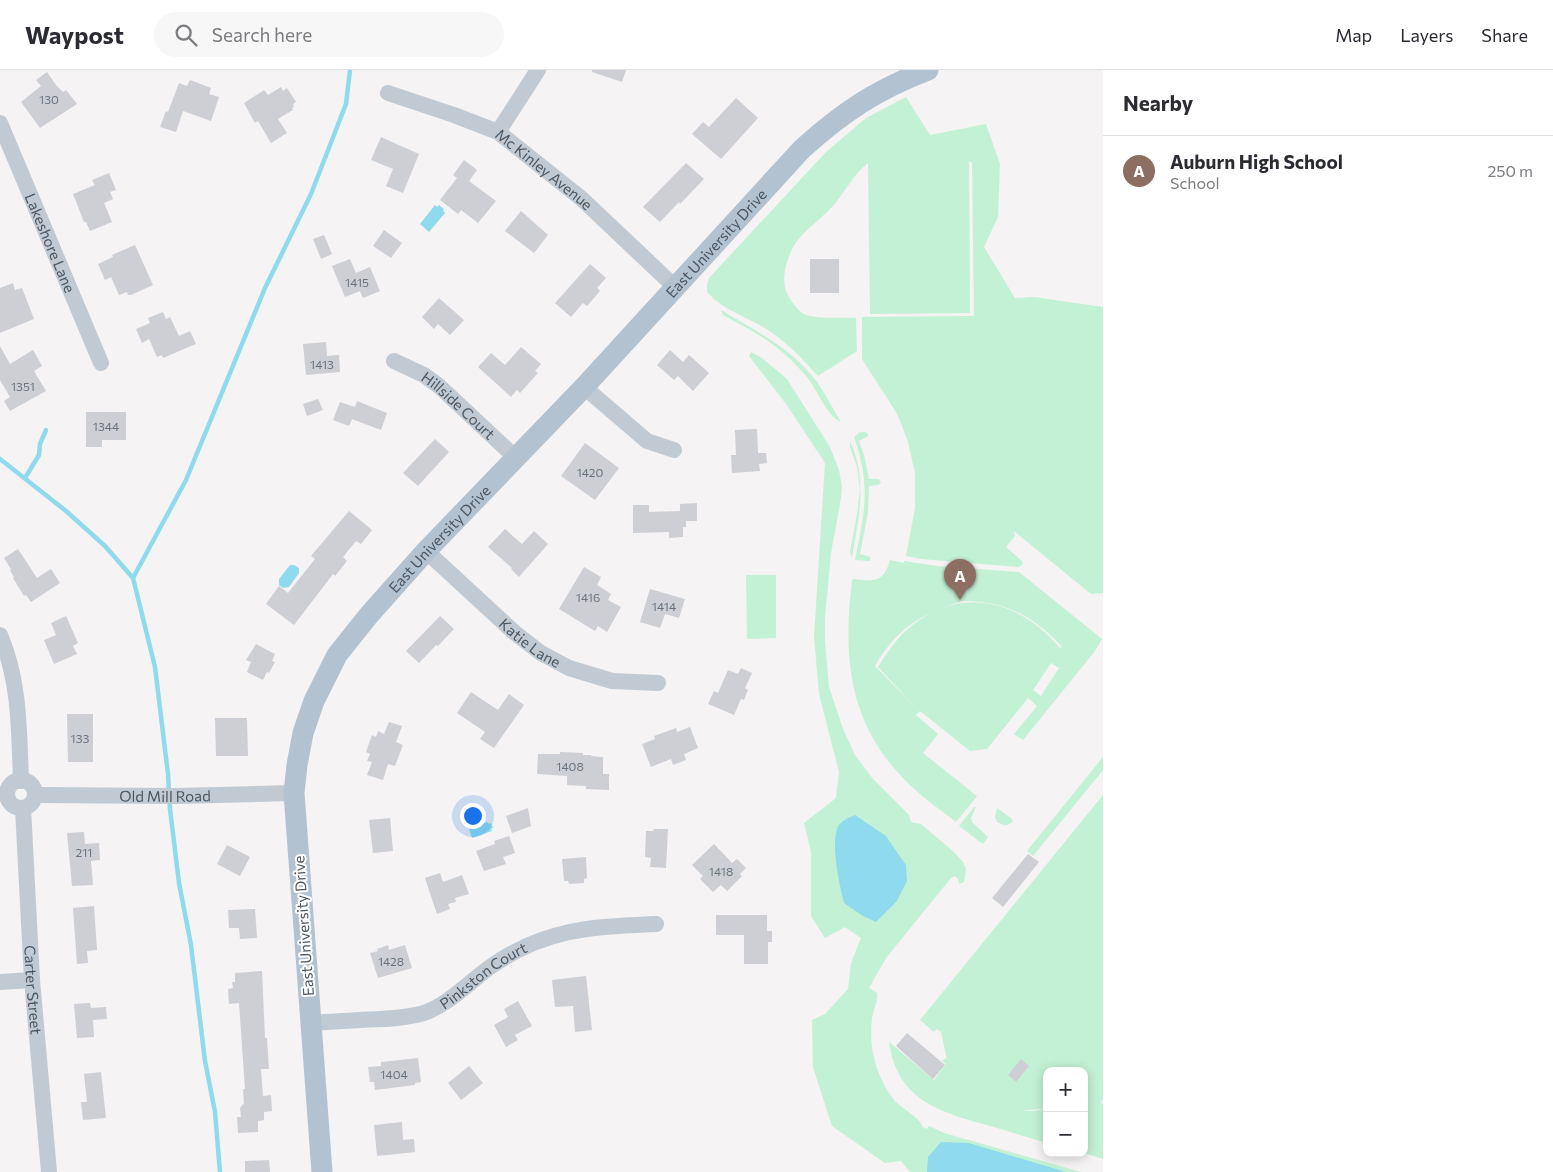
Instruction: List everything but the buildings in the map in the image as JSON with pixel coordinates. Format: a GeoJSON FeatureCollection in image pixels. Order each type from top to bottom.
{"type":"FeatureCollection","features":[{"type":"Feature","properties":{"kind":"main road","name":"East University Drive"},"geometry":{"type":"LineString","coordinates":[[322,1172],[294,793],[303,733],[314,701],[337,655],[369,615],[426,551],[584,387],[802,149],[853,107],[897,82],[928,70]]}},
{"type":"Feature","properties":{"kind":"street"},"geometry":{"type":"LineString","coordinates":[[498,132],[538,70]]}},
{"type":"Feature","properties":{"kind":"street","name":"Mc Kinley Avenue"},"geometry":{"type":"LineString","coordinates":[[388,93],[498,132],[582,199],[675,287]]}},
{"type":"Feature","properties":{"kind":"street","name":"Lakeshore Lane"},"geometry":{"type":"LineString","coordinates":[[0,123],[101,363]]}},
{"type":"Feature","properties":{"kind":"street","name":"Hillside Court"},"geometry":{"type":"LineString","coordinates":[[394,362],[424,374],[440,386],[516,458]]}},
{"type":"Feature","properties":{"kind":"street"},"geometry":{"type":"LineString","coordinates":[[584,387],[647,441],[674,450]]}},
{"type":"Feature","properties":{"kind":"street","name":"Katie Lane"},"geometry":{"type":"LineString","coordinates":[[426,551],[515,634],[540,652],[569,668],[612,681],[658,683]]}},
{"type":"Feature","properties":{"kind":"street"},"geometry":{"type":"LineString","coordinates":[[0,635],[5,646],[17,698],[21,780]]}},
{"type":"Feature","properties":{"kind":"street"},"geometry":{"type":"LineString","coordinates":[[21,780],[30,783],[35,790],[35,795],[30,805],[23,808],[14,806],[4,795],[11,785],[21,780]]}},
{"type":"Feature","properties":{"kind":"street","name":"Old Mill Road"},"geometry":{"type":"LineString","coordinates":[[35,795],[178,796],[294,793]]}},
{"type":"Feature","properties":{"kind":"street","name":"Carter Street"},"geometry":{"type":"LineString","coordinates":[[23,808],[32,980],[49,1172]]}},
{"type":"Feature","properties":{"kind":"street","name":"Pinkston Court"},"geometry":{"type":"LineString","coordinates":[[310,1023],[395,1018],[424,1013],[441,1005],[492,966],[520,948],[568,931],[603,926],[656,924]]}},
{"type":"Feature","properties":{"kind":"street"},"geometry":{"type":"LineString","coordinates":[[0,982],[32,980]]}},
{"type":"Feature","properties":{"kind":"green space"},"geometry":{"type":"Polygon","coordinates":[[[906,97],[930,135],[986,124],[1000,164],[998,217],[984,247],[1015,298],[1034,297],[1103,307],[1103,593],[1091,594],[1014,531],[1015,536],[1006,547],[1022,561],[1023,564],[1019,567],[921,559],[906,556],[915,508],[915,473],[908,442],[896,412],[862,359],[862,317],[974,316],[972,162],[969,162],[970,313],[870,314],[868,163],[858,173],[837,202],[797,241],[788,258],[784,278],[784,285],[788,296],[804,314],[821,317],[856,318],[857,351],[818,376],[786,343],[763,327],[726,308],[707,292],[709,278],[826,152],[866,118],[906,97]]]}},
{"type":"Feature","properties":{"kind":"green space"},"geometry":{"type":"Polygon","coordinates":[[[721,310],[773,341],[796,359],[817,382],[841,422],[831,415],[811,382],[787,356],[758,335],[723,315],[721,310]]]}},
{"type":"Feature","properties":{"kind":"green space"},"geometry":{"type":"Polygon","coordinates":[[[751,352],[762,358],[787,379],[830,447],[839,470],[842,486],[831,553],[825,617],[825,642],[829,687],[843,729],[855,755],[873,779],[909,815],[911,822],[921,824],[954,852],[963,862],[966,869],[964,882],[959,884],[955,876],[951,878],[886,958],[869,988],[877,993],[872,1019],[871,1041],[875,1063],[883,1083],[895,1101],[927,1129],[929,1126],[944,1133],[1081,1172],[910,1172],[901,1161],[885,1163],[832,1126],[813,1067],[812,1020],[825,1014],[848,989],[851,963],[861,938],[845,927],[825,938],[811,916],[811,852],[804,823],[836,798],[839,772],[819,694],[814,637],[825,463],[786,404],[749,356],[751,352]]]}},
{"type":"Feature","properties":{"kind":"green space"},"geometry":{"type":"Polygon","coordinates":[[[860,432],[868,434],[868,436],[859,441],[869,479],[879,479],[881,483],[869,486],[868,512],[860,554],[870,557],[870,561],[855,560],[865,498],[863,470],[854,437],[860,432]]]}},
{"type":"Feature","properties":{"kind":"green space"},"geometry":{"type":"Polygon","coordinates":[[[850,441],[859,470],[860,490],[857,467],[850,447],[850,441]]]}},
{"type":"Feature","properties":{"kind":"green space"},"geometry":{"type":"Polygon","coordinates":[[[860,490],[859,513],[852,557],[850,552],[860,490]]]}},
{"type":"Feature","properties":{"kind":"green space"},"geometry":{"type":"Polygon","coordinates":[[[890,560],[904,563],[904,561],[937,566],[1019,572],[1102,639],[1095,651],[1023,740],[1014,734],[1037,706],[1028,698],[987,749],[970,751],[920,711],[916,715],[938,734],[923,753],[977,796],[956,822],[903,778],[885,756],[871,734],[860,710],[850,661],[848,635],[852,580],[873,580],[885,573],[890,560]],[[962,601],[947,606],[928,614],[948,606],[969,602],[989,604],[1008,609],[1027,618],[1060,648],[1062,647],[1040,627],[1029,619],[1017,612],[991,603],[962,601]],[[928,614],[901,632],[883,653],[875,666],[916,708],[878,667],[888,651],[909,628],[928,614]],[[1051,663],[1033,690],[1041,696],[1059,668],[1051,663]]]}},
{"type":"Feature","properties":{"kind":"green space"},"geometry":{"type":"Polygon","coordinates":[[[746,575],[776,575],[776,638],[747,639],[746,575]]]}},
{"type":"Feature","properties":{"kind":"green space"},"geometry":{"type":"Polygon","coordinates":[[[1103,757],[1103,770],[1033,856],[1027,851],[1103,757]]]}},
{"type":"Feature","properties":{"kind":"green space"},"geometry":{"type":"Polygon","coordinates":[[[1103,795],[1103,1099],[1101,1102],[1103,1104],[1103,1159],[1088,1154],[1088,1067],[1043,1067],[1043,1108],[1022,1111],[1043,1110],[1043,1142],[950,1114],[921,1099],[910,1089],[900,1077],[893,1061],[889,1042],[934,1080],[946,1064],[942,1061],[946,1058],[947,1060],[941,1032],[937,1029],[934,1032],[920,1020],[1103,795]]]}},
{"type":"Feature","properties":{"kind":"green space"},"geometry":{"type":"Polygon","coordinates":[[[976,807],[971,818],[972,822],[988,837],[983,844],[959,826],[976,807]]]}},
{"type":"Feature","properties":{"kind":"green space"},"geometry":{"type":"Polygon","coordinates":[[[997,808],[1013,821],[1005,825],[997,822],[995,817],[997,808]]]}},
{"type":"Feature","properties":{"kind":"water"},"geometry":{"type":"Polygon","coordinates":[[[435,205],[437,207],[439,205],[444,209],[445,213],[429,232],[420,224],[435,205]]]}},
{"type":"Feature","properties":{"kind":"water"},"geometry":{"type":"Polygon","coordinates":[[[290,565],[299,568],[299,573],[289,587],[283,588],[279,585],[279,579],[290,565]]]}},
{"type":"Feature","properties":{"kind":"water"},"geometry":{"type":"Polygon","coordinates":[[[855,815],[886,836],[906,865],[907,881],[897,901],[876,922],[844,903],[840,886],[835,852],[836,832],[842,822],[855,815]]]}},
{"type":"Feature","properties":{"kind":"water"},"geometry":{"type":"Polygon","coordinates":[[[487,822],[491,823],[492,831],[472,838],[469,829],[487,822]]]}},
{"type":"Feature","properties":{"kind":"water"},"geometry":{"type":"Polygon","coordinates":[[[941,1142],[969,1143],[1066,1172],[927,1172],[928,1157],[941,1142]]]}},
{"type":"Feature","properties":{"kind":"waterway"},"geometry":{"type":"LineString","coordinates":[[220,1172],[215,1112],[205,1061],[191,945],[179,883],[155,667],[133,578],[186,480],[265,288],[311,194],[346,104],[350,70]]}},
{"type":"Feature","properties":{"kind":"waterway"},"geometry":{"type":"LineString","coordinates":[[25,478],[39,455],[40,444],[46,430]]}},
{"type":"Feature","properties":{"kind":"waterway"},"geometry":{"type":"LineString","coordinates":[[0,459],[66,511],[105,546],[133,578]]}},
{"type":"Feature","properties":{"kind":"place","name":"Auburn High School"},"geometry":{"type":"Point","coordinates":[960,600]}}]}
